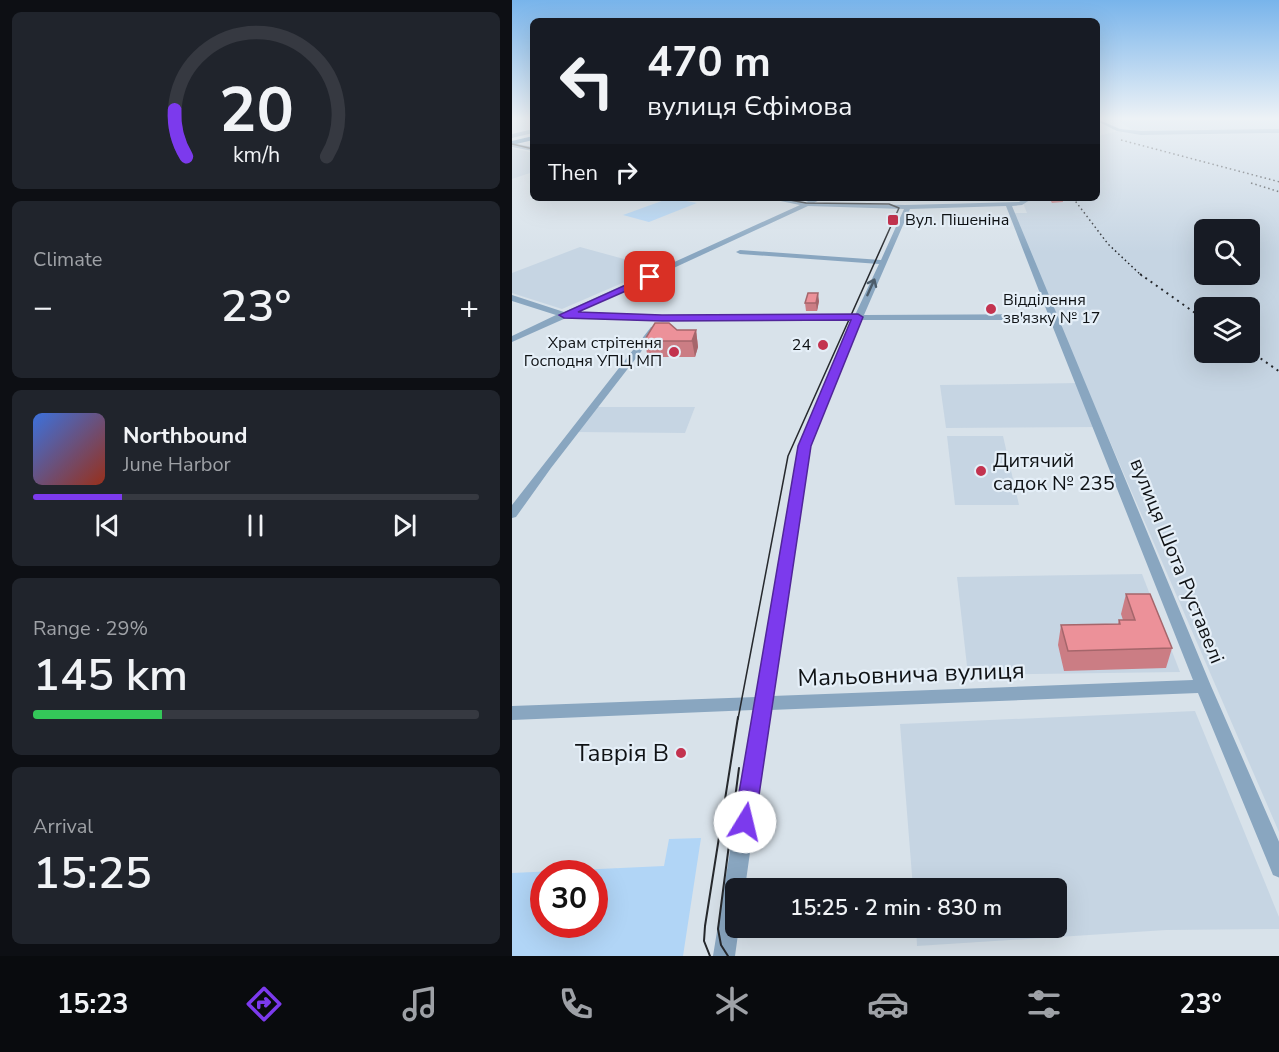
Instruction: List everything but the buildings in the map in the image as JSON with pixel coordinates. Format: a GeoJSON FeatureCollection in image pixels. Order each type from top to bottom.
{"type":"FeatureCollection","features":[{"type":"Feature","properties":{"kind":"street"},"geometry":{"type":"LineString","coordinates":[[786,201],[804,204],[905,207],[1020,204],[1025,201]]}},
{"type":"Feature","properties":{"kind":"street"},"geometry":{"type":"LineString","coordinates":[[512,339],[812,201]]}},
{"type":"Feature","properties":{"kind":"street","name":"вулиця Шота Руставелі"},"geometry":{"type":"LineString","coordinates":[[1008,204],[1203,686],[1280,867]]}},
{"type":"Feature","properties":{"kind":"street"},"geometry":{"type":"LineString","coordinates":[[724,956],[805,446],[858,317],[907,209],[905,207]]}},
{"type":"Feature","properties":{"kind":"street"},"geometry":{"type":"LineString","coordinates":[[740,252],[882,262]]}},
{"type":"Feature","properties":{"kind":"street"},"geometry":{"type":"LineString","coordinates":[[512,298],[564,315],[662,318],[1052,317]]}},
{"type":"Feature","properties":{"kind":"street"},"geometry":{"type":"LineString","coordinates":[[512,514],[662,318]]}},
{"type":"Feature","properties":{"kind":"street","name":"Мальовнича вулиця"},"geometry":{"type":"LineString","coordinates":[[512,713],[1203,686]]}},
{"type":"Feature","properties":{"kind":"shaded area"},"geometry":{"type":"Polygon","coordinates":[[[512,164],[530,164],[530,173],[512,179],[512,164]]]}},
{"type":"Feature","properties":{"kind":"shaded area"},"geometry":{"type":"Polygon","coordinates":[[[1100,164],[1279,164],[1279,832],[1011,213],[1027,213],[1023,203],[1027,201],[1100,201],[1100,164]]]}},
{"type":"Feature","properties":{"kind":"shaded area"},"geometry":{"type":"Polygon","coordinates":[[[662,201],[697,203],[649,222],[623,215],[662,201]]]}},
{"type":"Feature","properties":{"kind":"shaded area"},"geometry":{"type":"Polygon","coordinates":[[[580,247],[657,268],[562,309],[512,293],[512,273],[580,247]]]}},
{"type":"Feature","properties":{"kind":"shaded area"},"geometry":{"type":"Polygon","coordinates":[[[1079,383],[1097,427],[946,428],[940,385],[1079,383]]]}},
{"type":"Feature","properties":{"kind":"shaded area"},"geometry":{"type":"Polygon","coordinates":[[[595,407],[695,407],[685,433],[577,432],[595,407]]]}},
{"type":"Feature","properties":{"kind":"shaded area","name":"Дитячий садок № 235"},"geometry":{"type":"Polygon","coordinates":[[[947,436],[1003,436],[1019,505],[955,505],[947,436]]]}},
{"type":"Feature","properties":{"kind":"shaded area"},"geometry":{"type":"Polygon","coordinates":[[[1142,574],[1180,672],[968,675],[957,577],[1142,574]]]}},
{"type":"Feature","properties":{"kind":"shaded area"},"geometry":{"type":"Polygon","coordinates":[[[1195,711],[1279,917],[1279,929],[1166,930],[1067,936],[1067,878],[912,878],[900,724],[1195,711]]]}},
{"type":"Feature","properties":{"kind":"shaded area"},"geometry":{"type":"Polygon","coordinates":[[[701,838],[683,956],[512,956],[512,873],[530,872],[530,938],[608,938],[608,869],[664,866],[669,839],[701,838]]]}},
{"type":"Feature","properties":{"kind":"shaded area"},"geometry":{"type":"Polygon","coordinates":[[[917,938],[1042,938],[917,946],[917,938]]]}},
{"type":"Feature","properties":{"kind":"tram line"},"geometry":{"type":"LineString","coordinates":[[738,719],[788,456],[899,208],[889,204],[795,201]]}},
{"type":"Feature","properties":{"kind":"tram line"},"geometry":{"type":"LineString","coordinates":[[710,956],[704,941],[705,926],[738,717]]}},
{"type":"Feature","properties":{"kind":"tram line"},"geometry":{"type":"LineString","coordinates":[[728,956],[721,945],[718,929],[739,768]]}},
{"type":"Feature","properties":{"kind":"railway"},"geometry":{"type":"LineString","coordinates":[[1210,164],[1280,182]]}},
{"type":"Feature","properties":{"kind":"railway"},"geometry":{"type":"LineString","coordinates":[[1251,183],[1280,192]]}},
{"type":"Feature","properties":{"kind":"railway"},"geometry":{"type":"LineString","coordinates":[[1075,201],[1108,244],[1142,276]]}},
{"type":"Feature","properties":{"kind":"railway"},"geometry":{"type":"LineString","coordinates":[[1140,274],[1194,312]]}},
{"type":"Feature","properties":{"kind":"railway"},"geometry":{"type":"LineString","coordinates":[[1260,358],[1280,372]]}},
{"type":"Feature","properties":{"kind":"place","name":"Вул. Пішеніна"},"geometry":{"type":"Point","coordinates":[893,220]}},
{"type":"Feature","properties":{"kind":"place","name":"Відділення зв'язку № 17"},"geometry":{"type":"Point","coordinates":[991,309]}},
{"type":"Feature","properties":{"kind":"place","name":"24"},"geometry":{"type":"Point","coordinates":[823,345]}},
{"type":"Feature","properties":{"kind":"place","name":"Храм стрітення Господня УПЦ МП"},"geometry":{"type":"Point","coordinates":[674,352]}},
{"type":"Feature","properties":{"kind":"place","name":"Дитячий садок № 235"},"geometry":{"type":"Point","coordinates":[981,471]}},
{"type":"Feature","properties":{"kind":"place","name":"Таврія В"},"geometry":{"type":"Point","coordinates":[681,753]}},
{"type":"Feature","properties":{"kind":"route"},"geometry":{"type":"LineString","coordinates":[[650,277],[564,315],[662,318],[858,317],[805,446],[745,822]]}}]}
